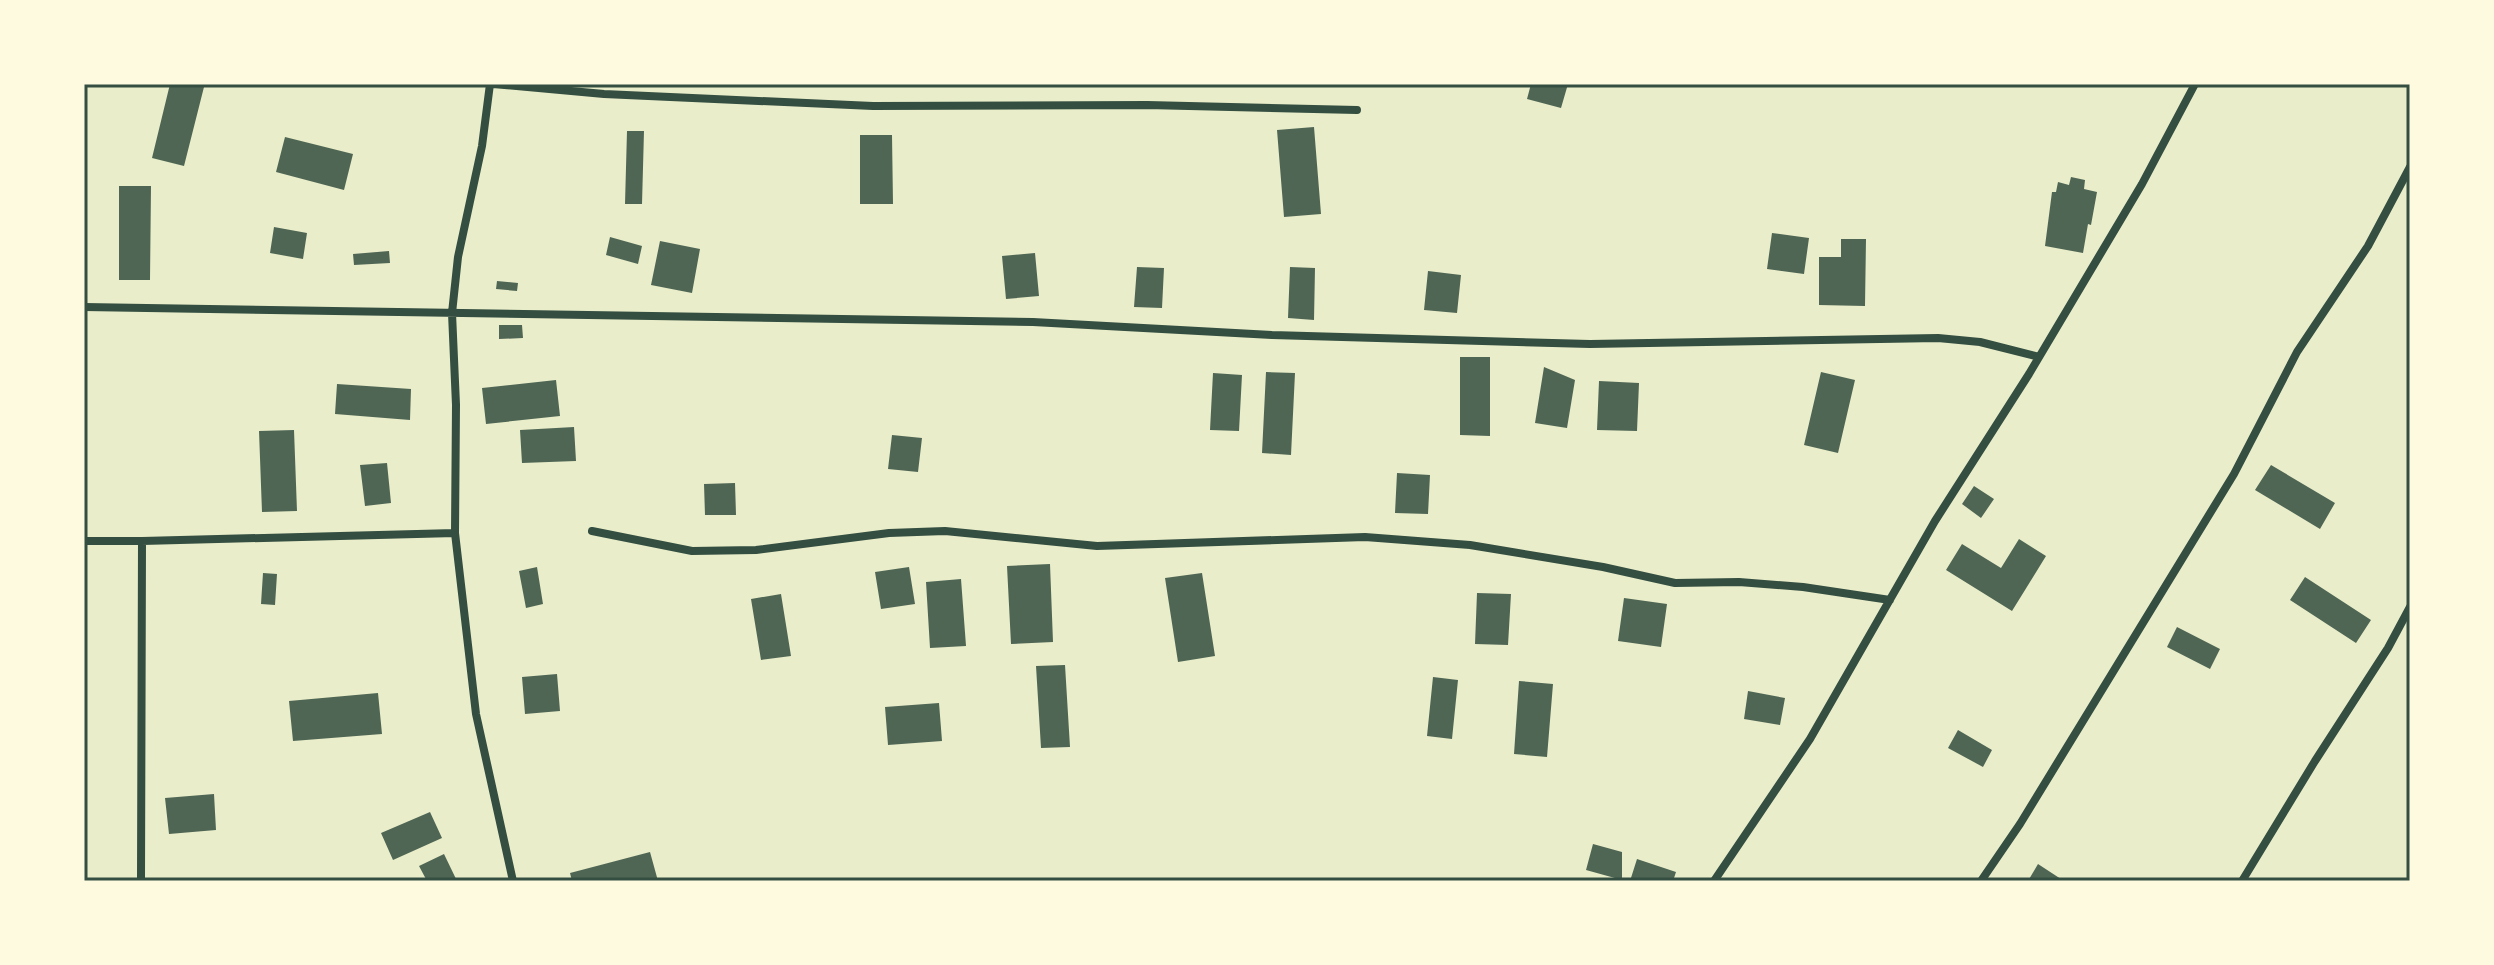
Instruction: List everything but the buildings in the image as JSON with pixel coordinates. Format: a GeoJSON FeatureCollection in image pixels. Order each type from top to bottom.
{"type":"FeatureCollection","features":[{"type":"Feature","properties":{"kind":"street"},"geometry":{"type":"LineString","coordinates":[[513,881],[476,714],[455,533],[456,405],[452,313],[458,257],[492,84],[604,94],[873,106],[1147,105],[1357,110]]}},
{"type":"Feature","properties":{"kind":"street"},"geometry":{"type":"LineString","coordinates":[[1714,881],[1810,739],[1935,521],[2039,357],[2142,184],[2195,84]]}},
{"type":"Feature","properties":{"kind":"street"},"geometry":{"type":"LineString","coordinates":[[1981,881],[2020,824],[2234,474],[2297,352],[2368,246],[2410,167]]}},
{"type":"Feature","properties":{"kind":"street"},"geometry":{"type":"LineString","coordinates":[[84,307],[1033,322],[1272,335],[1590,344],[1938,338],[1980,342],[2039,357]]}},
{"type":"Feature","properties":{"kind":"street"},"geometry":{"type":"LineString","coordinates":[[592,531],[692,551],[756,550],[889,533],[945,531],[1097,546],[1365,537],[1470,545],[1603,567],[1675,583],[1739,582],[1803,587],[1890,600]]}},
{"type":"Feature","properties":{"kind":"street"},"geometry":{"type":"LineString","coordinates":[[84,541],[455,533]]}},
{"type":"Feature","properties":{"kind":"street"},"geometry":{"type":"LineString","coordinates":[[141,881],[142,541]]}},
{"type":"Feature","properties":{"kind":"street"},"geometry":{"type":"LineString","coordinates":[[2242,881],[2388,648],[2410,607]]}}]}
